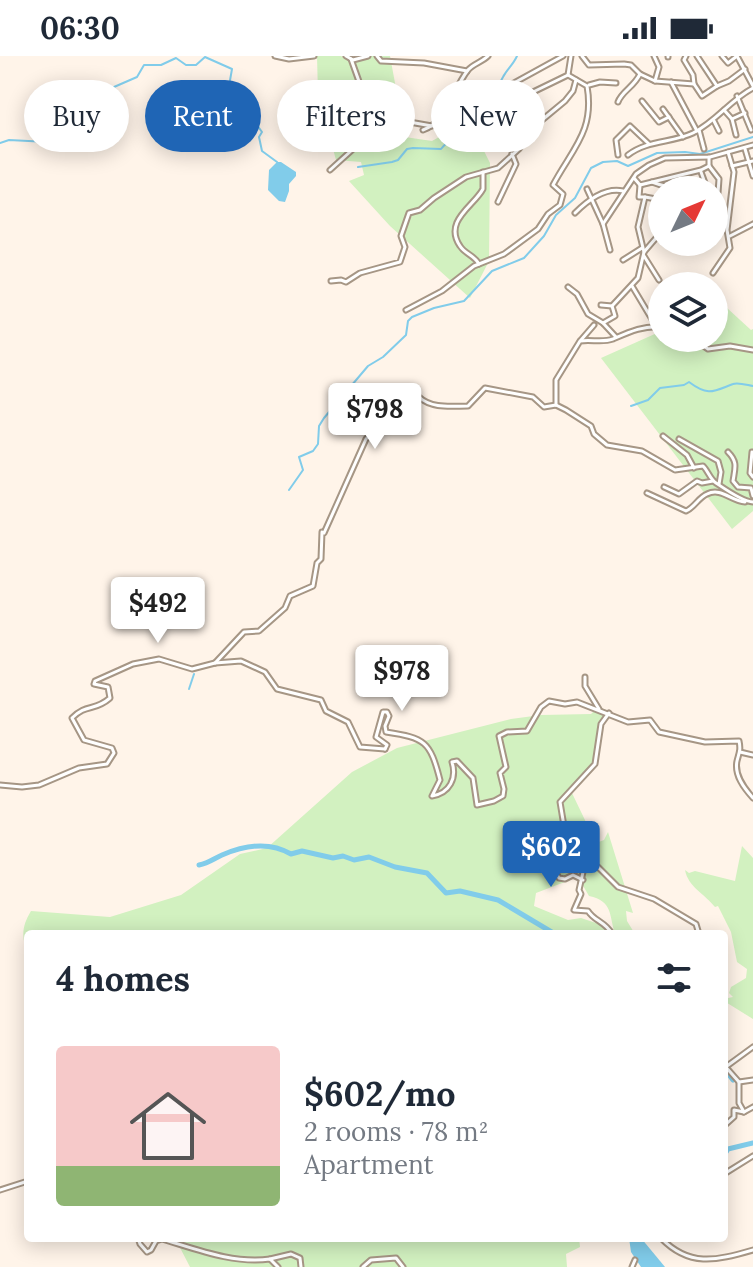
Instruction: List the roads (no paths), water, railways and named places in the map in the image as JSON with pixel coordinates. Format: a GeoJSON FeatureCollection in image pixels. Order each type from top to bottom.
{"type":"FeatureCollection","features":[{"type":"Feature","properties":{"kind":"street"},"geometry":{"type":"LineString","coordinates":[[275,56],[289,59],[314,56]]}},
{"type":"Feature","properties":{"kind":"street"},"geometry":{"type":"LineString","coordinates":[[346,56],[351,59],[358,80]]}},
{"type":"Feature","properties":{"kind":"street"},"geometry":{"type":"LineString","coordinates":[[351,59],[368,56]]}},
{"type":"Feature","properties":{"kind":"street"},"geometry":{"type":"LineString","coordinates":[[377,56],[381,61],[424,63],[467,71]]}},
{"type":"Feature","properties":{"kind":"street"},"geometry":{"type":"LineString","coordinates":[[462,80],[467,71],[488,56]]}},
{"type":"Feature","properties":{"kind":"street"},"geometry":{"type":"LineString","coordinates":[[519,80],[563,56]]}},
{"type":"Feature","properties":{"kind":"street"},"geometry":{"type":"LineString","coordinates":[[568,75],[571,56]]}},
{"type":"Feature","properties":{"kind":"street"},"geometry":{"type":"LineString","coordinates":[[582,56],[589,65],[631,65],[640,74],[655,81],[694,84]]}},
{"type":"Feature","properties":{"kind":"street"},"geometry":{"type":"LineString","coordinates":[[654,56],[659,67],[655,81]]}},
{"type":"Feature","properties":{"kind":"street"},"geometry":{"type":"LineString","coordinates":[[686,56],[684,60],[702,96],[745,69]]}},
{"type":"Feature","properties":{"kind":"street"},"geometry":{"type":"LineString","coordinates":[[697,56],[717,86]]}},
{"type":"Feature","properties":{"kind":"street"},"geometry":{"type":"LineString","coordinates":[[628,155],[649,144],[683,137],[698,130],[714,121],[737,96],[753,87],[737,56],[728,63],[722,56]]}},
{"type":"Feature","properties":{"kind":"street"},"geometry":{"type":"LineString","coordinates":[[618,102],[640,74]]}},
{"type":"Feature","properties":{"kind":"street"},"geometry":{"type":"LineString","coordinates":[[568,75],[587,86],[600,82],[616,83]]}},
{"type":"Feature","properties":{"kind":"street"},"geometry":{"type":"LineString","coordinates":[[545,86],[568,75]]}},
{"type":"Feature","properties":{"kind":"street"},"geometry":{"type":"LineString","coordinates":[[331,281],[346,282],[360,273],[400,262],[405,247],[401,236],[409,213],[420,210],[466,177],[498,168],[530,136],[536,125],[565,101],[573,91],[576,80]]}},
{"type":"Feature","properties":{"kind":"street"},"geometry":{"type":"LineString","coordinates":[[671,82],[698,130],[704,149]]}},
{"type":"Feature","properties":{"kind":"street"},"geometry":{"type":"LineString","coordinates":[[406,310],[442,291],[467,271],[504,254],[538,229],[548,214],[560,205],[563,194],[553,185],[582,140],[589,109],[587,86]]}},
{"type":"Feature","properties":{"kind":"street"},"geometry":{"type":"LineString","coordinates":[[737,96],[751,130]]}},
{"type":"Feature","properties":{"kind":"street"},"geometry":{"type":"LineString","coordinates":[[642,101],[659,122],[669,117]]}},
{"type":"Feature","properties":{"kind":"street"},"geometry":{"type":"LineString","coordinates":[[663,109],[683,137]]}},
{"type":"Feature","properties":{"kind":"street"},"geometry":{"type":"LineString","coordinates":[[724,110],[732,119],[736,135]]}},
{"type":"Feature","properties":{"kind":"street"},"geometry":{"type":"LineString","coordinates":[[732,119],[745,113]]}},
{"type":"Feature","properties":{"kind":"street"},"geometry":{"type":"LineString","coordinates":[[714,121],[719,131]]}},
{"type":"Feature","properties":{"kind":"street"},"geometry":{"type":"LineString","coordinates":[[423,130],[431,126]]}},
{"type":"Feature","properties":{"kind":"street"},"geometry":{"type":"LineString","coordinates":[[618,155],[616,140],[630,126],[649,144]]}},
{"type":"Feature","properties":{"kind":"street"},"geometry":{"type":"LineString","coordinates":[[603,224],[641,170],[665,158],[709,157],[753,145]]}},
{"type":"Feature","properties":{"kind":"street"},"geometry":{"type":"LineString","coordinates":[[744,148],[753,176]]}},
{"type":"Feature","properties":{"kind":"street"},"geometry":{"type":"LineString","coordinates":[[330,170],[350,152]]}},
{"type":"Feature","properties":{"kind":"street"},"geometry":{"type":"LineString","coordinates":[[714,272],[730,248],[727,230],[734,178],[728,152]]}},
{"type":"Feature","properties":{"kind":"street"},"geometry":{"type":"LineString","coordinates":[[498,202],[516,164],[512,154]]}},
{"type":"Feature","properties":{"kind":"street"},"geometry":{"type":"LineString","coordinates":[[709,157],[709,166],[717,176]]}},
{"type":"Feature","properties":{"kind":"street"},"geometry":{"type":"LineString","coordinates":[[732,166],[753,161]]}},
{"type":"Feature","properties":{"kind":"street"},"geometry":{"type":"LineString","coordinates":[[676,176],[709,166]]}},
{"type":"Feature","properties":{"kind":"street"},"geometry":{"type":"LineString","coordinates":[[701,170],[703,176]]}},
{"type":"Feature","properties":{"kind":"street"},"geometry":{"type":"LineString","coordinates":[[479,265],[459,245],[457,227],[460,214],[483,189],[483,172]]}},
{"type":"Feature","properties":{"kind":"street"},"geometry":{"type":"LineString","coordinates":[[634,178],[640,185],[639,197],[648,198]]}},
{"type":"Feature","properties":{"kind":"street"},"geometry":{"type":"LineString","coordinates":[[640,185],[648,183]]}},
{"type":"Feature","properties":{"kind":"street"},"geometry":{"type":"LineString","coordinates":[[587,189],[603,224],[610,250]]}},
{"type":"Feature","properties":{"kind":"street"},"geometry":{"type":"LineString","coordinates":[[575,213],[585,202],[611,191],[625,192]]}},
{"type":"Feature","properties":{"kind":"street"},"geometry":{"type":"LineString","coordinates":[[645,197],[638,227],[643,252],[654,272]]}},
{"type":"Feature","properties":{"kind":"street"},"geometry":{"type":"LineString","coordinates":[[730,236],[753,224]]}},
{"type":"Feature","properties":{"kind":"street"},"geometry":{"type":"LineString","coordinates":[[623,260],[643,252],[648,246]]}},
{"type":"Feature","properties":{"kind":"street"},"geometry":{"type":"LineString","coordinates":[[612,306],[638,278],[643,252]]}},
{"type":"Feature","properties":{"kind":"street"},"geometry":{"type":"LineString","coordinates":[[632,286],[648,313]]}},
{"type":"Feature","properties":{"kind":"street"},"geometry":{"type":"LineString","coordinates":[[568,287],[577,294],[588,314],[603,323],[616,337]]}},
{"type":"Feature","properties":{"kind":"street"},"geometry":{"type":"LineString","coordinates":[[601,305],[612,306]]}},
{"type":"Feature","properties":{"kind":"street"},"geometry":{"type":"LineString","coordinates":[[603,323],[615,316],[612,306]]}},
{"type":"Feature","properties":{"kind":"street"},"geometry":{"type":"LineString","coordinates":[[556,405],[556,380],[580,341],[594,325]]}},
{"type":"Feature","properties":{"kind":"street"},"geometry":{"type":"LineString","coordinates":[[580,341],[591,339],[600,342],[630,330],[648,328]]}},
{"type":"Feature","properties":{"kind":"street"},"geometry":{"type":"LineString","coordinates":[[728,346],[753,350]]}},
{"type":"Feature","properties":{"kind":"street"},"geometry":{"type":"LineString","coordinates":[[215,663],[244,632],[259,631],[285,608],[290,596],[313,586],[317,563],[321,559],[322,532],[366,439],[398,406],[419,397],[425,402],[449,407],[468,406],[485,388],[533,397],[544,407],[556,405],[591,426],[594,434],[607,445],[642,451],[675,470],[706,467],[713,481]]}},
{"type":"Feature","properties":{"kind":"street"},"geometry":{"type":"LineString","coordinates":[[663,436],[687,455],[694,468]]}},
{"type":"Feature","properties":{"kind":"street"},"geometry":{"type":"LineString","coordinates":[[679,439],[718,461],[721,472],[719,484]]}},
{"type":"Feature","properties":{"kind":"street"},"geometry":{"type":"LineString","coordinates":[[728,452],[736,466],[734,483],[738,487],[752,487],[753,496]]}},
{"type":"Feature","properties":{"kind":"street"},"geometry":{"type":"LineString","coordinates":[[752,452],[750,473],[753,477]]}},
{"type":"Feature","properties":{"kind":"street"},"geometry":{"type":"LineString","coordinates":[[664,487],[679,494],[697,481],[713,481],[745,502]]}},
{"type":"Feature","properties":{"kind":"street"},"geometry":{"type":"LineString","coordinates":[[647,493],[686,511],[710,492],[720,492],[735,501],[753,502]]}},
{"type":"Feature","properties":{"kind":"street"},"geometry":{"type":"LineString","coordinates":[[0,785],[39,785],[79,768],[107,764],[114,753],[112,748],[84,740],[72,718],[81,709],[101,706],[110,698],[108,687],[96,686],[95,681],[133,664],[159,659],[192,669],[241,661],[256,666],[265,672],[277,689],[321,700],[326,711],[348,722],[358,744],[365,749],[387,748],[376,737],[380,714],[387,712],[386,732],[422,740],[427,745],[440,780],[432,796],[443,793],[454,779],[456,772],[452,762],[457,761],[473,778],[475,802],[479,805],[503,796],[500,773],[506,767],[499,736],[530,729],[541,707],[549,701],[577,702],[628,722],[650,720],[659,732],[691,739],[739,741],[736,770],[753,798]]}},
{"type":"Feature","properties":{"kind":"street"},"geometry":{"type":"LineString","coordinates":[[585,677],[585,686],[600,710]]}},
{"type":"Feature","properties":{"kind":"street"},"geometry":{"type":"LineString","coordinates":[[609,713],[601,724],[595,764],[560,804],[566,838],[585,863],[598,867],[618,887],[654,899],[686,920],[691,920],[698,930]]}},
{"type":"Feature","properties":{"kind":"street"},"geometry":{"type":"LineString","coordinates":[[740,752],[753,755]]}},
{"type":"Feature","properties":{"kind":"street"},"geometry":{"type":"LineString","coordinates":[[547,857],[559,878],[573,875],[583,880]]}},
{"type":"Feature","properties":{"kind":"street"},"geometry":{"type":"LineString","coordinates":[[585,863],[579,890],[581,894],[574,910],[588,911],[610,930]]}},
{"type":"Feature","properties":{"kind":"street"},"geometry":{"type":"LineString","coordinates":[[728,1063],[753,1047]]}},
{"type":"Feature","properties":{"kind":"street"},"geometry":{"type":"LineString","coordinates":[[728,1069],[739,1082],[739,1103],[744,1112]]}},
{"type":"Feature","properties":{"kind":"street"},"geometry":{"type":"LineString","coordinates":[[739,1082],[753,1080]]}},
{"type":"Feature","properties":{"kind":"street"},"geometry":{"type":"LineString","coordinates":[[728,1122],[734,1117],[734,1110],[744,1112],[753,1107]]}},
{"type":"Feature","properties":{"kind":"street"},"geometry":{"type":"LineString","coordinates":[[728,1172],[753,1156]]}},
{"type":"Feature","properties":{"kind":"street"},"geometry":{"type":"LineString","coordinates":[[0,1190],[24,1182]]}},
{"type":"Feature","properties":{"kind":"street"},"geometry":{"type":"LineString","coordinates":[[139,1242],[147,1252],[155,1242]]}},
{"type":"Feature","properties":{"kind":"street"},"geometry":{"type":"LineString","coordinates":[[172,1242],[219,1256],[248,1260],[291,1254],[300,1258],[301,1267]]}},
{"type":"Feature","properties":{"kind":"street"},"geometry":{"type":"LineString","coordinates":[[665,1242],[678,1256],[697,1264],[753,1250]]}},
{"type":"Feature","properties":{"kind":"street"},"geometry":{"type":"LineString","coordinates":[[363,1267],[371,1260],[396,1258],[403,1267]]}},
{"type":"Feature","properties":{"kind":"street"},"geometry":{"type":"LineString","coordinates":[[270,1259],[278,1267]]}},
{"type":"Feature","properties":{"kind":"street"},"geometry":{"type":"LineString","coordinates":[[632,1267],[635,1260]]}},
{"type":"Feature","properties":{"kind":"water"},"geometry":{"type":"Polygon","coordinates":[[[277,162],[296,172],[289,184],[285,202],[279,201],[268,190],[269,170],[277,162]]]}},
{"type":"Feature","properties":{"kind":"water"},"geometry":{"type":"Polygon","coordinates":[[[630,1242],[644,1242],[665,1267],[641,1267],[631,1252],[630,1242]]]}},
{"type":"Feature","properties":{"kind":"waterway"},"geometry":{"type":"LineString","coordinates":[[358,167],[398,160],[407,149],[441,149],[482,118],[517,56]]}},
{"type":"Feature","properties":{"kind":"waterway"},"geometry":{"type":"LineString","coordinates":[[0,143],[9,140],[48,142],[55,134],[52,120],[55,112],[66,115],[87,108],[91,97],[137,77],[144,65],[161,65],[176,58],[186,65],[196,65],[205,57],[232,69],[229,86],[262,132],[259,137],[262,151],[277,162]]}},
{"type":"Feature","properties":{"kind":"waterway"},"geometry":{"type":"LineString","coordinates":[[289,490],[303,470],[299,457],[313,451],[318,444],[319,426],[324,418],[368,366],[383,357],[406,335],[408,321],[434,308],[464,301],[492,271],[524,258],[544,236],[556,215],[575,198],[591,168],[603,162],[617,161],[628,166],[657,153],[700,154],[753,137]]}},
{"type":"Feature","properties":{"kind":"waterway"},"geometry":{"type":"LineString","coordinates":[[631,406],[648,400],[660,388],[689,382],[707,391],[735,383],[753,386]]}},
{"type":"Feature","properties":{"kind":"waterway"},"geometry":{"type":"LineString","coordinates":[[189,689],[194,674]]}},
{"type":"Feature","properties":{"kind":"waterway"},"geometry":{"type":"LineString","coordinates":[[199,865],[257,846],[274,847],[291,854],[302,851],[354,860],[369,857],[395,867],[427,873],[446,893],[460,891],[498,900],[548,930]]}},
{"type":"Feature","properties":{"kind":"waterway"},"geometry":{"type":"LineString","coordinates":[[728,1073],[733,1080]]}},
{"type":"Feature","properties":{"kind":"waterway"},"geometry":{"type":"LineString","coordinates":[[728,1149],[753,1143]]}}]}
